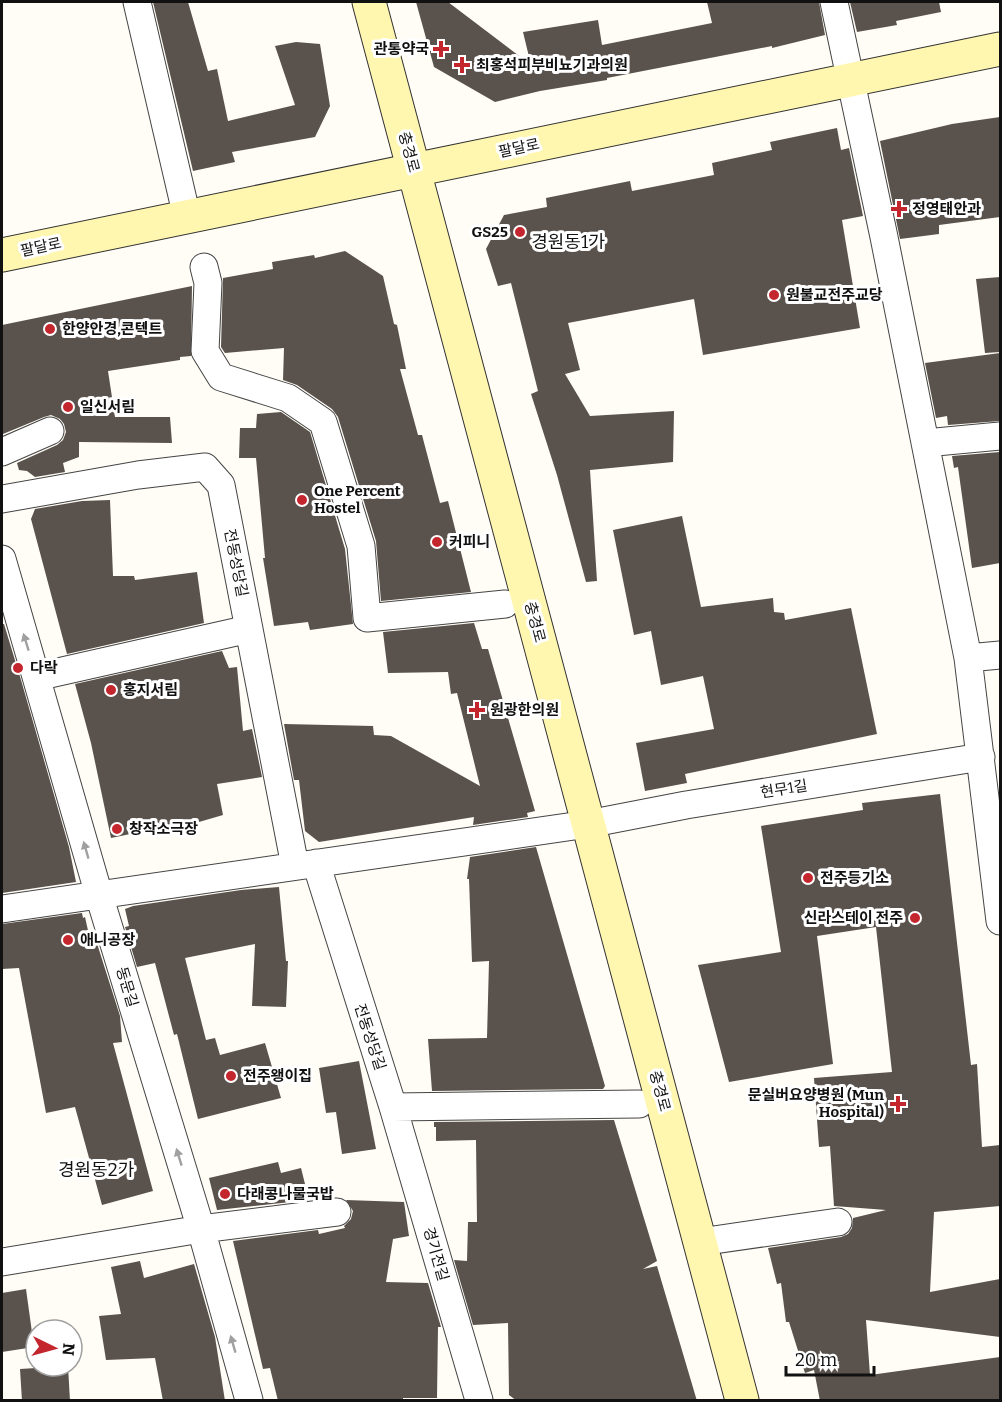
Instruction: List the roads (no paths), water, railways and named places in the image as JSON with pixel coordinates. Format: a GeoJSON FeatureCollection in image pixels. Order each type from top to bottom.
{"type":"FeatureCollection","features":[{"type":"Feature","properties":{"kind":"street"},"geometry":{"type":"LineString","coordinates":[[137,2],[187,217]]}},
{"type":"Feature","properties":{"kind":"street","name":"충경로"},"geometry":{"type":"LineString","coordinates":[[369,2],[742,1401]]}},
{"type":"Feature","properties":{"kind":"street"},"geometry":{"type":"LineString","coordinates":[[834,2],[968,657],[999,912]]}},
{"type":"Feature","properties":{"kind":"street","name":"팔달로"},"geometry":{"type":"LineString","coordinates":[[2,255],[1000,49]]}},
{"type":"Feature","properties":{"kind":"street"},"geometry":{"type":"LineString","coordinates":[[204,267],[208,283],[205,351],[221,377],[288,398],[323,422],[361,546],[367,618],[505,604]]}},
{"type":"Feature","properties":{"kind":"street"},"geometry":{"type":"LineString","coordinates":[[2,452],[50,432]]}},
{"type":"Feature","properties":{"kind":"street"},"geometry":{"type":"LineString","coordinates":[[925,443],[1000,436]]}},
{"type":"Feature","properties":{"kind":"street","name":"전동성당길"},"geometry":{"type":"LineString","coordinates":[[2,499],[138,475],[204,467],[221,485],[249,628],[305,865],[393,1107]]}},
{"type":"Feature","properties":{"kind":"street","name":"동문길"},"geometry":{"type":"LineString","coordinates":[[2,559],[99,895],[201,1229],[249,1401]]}},
{"type":"Feature","properties":{"kind":"street"},"geometry":{"type":"LineString","coordinates":[[36,676],[249,628]]}},
{"type":"Feature","properties":{"kind":"street"},"geometry":{"type":"LineString","coordinates":[[968,657],[1000,655]]}},
{"type":"Feature","properties":{"kind":"street","name":"현무1길"},"geometry":{"type":"LineString","coordinates":[[588,824],[686,805],[981,757]]}},
{"type":"Feature","properties":{"kind":"street"},"geometry":{"type":"LineString","coordinates":[[2,909],[588,824]]}},
{"type":"Feature","properties":{"kind":"street","name":"충경로"},"geometry":{"type":"LineString","coordinates":[[393,1107],[639,1104]]}},
{"type":"Feature","properties":{"kind":"street","name":"경기전길"},"geometry":{"type":"LineString","coordinates":[[393,1107],[479,1401]]}},
{"type":"Feature","properties":{"kind":"street"},"geometry":{"type":"LineString","coordinates":[[2,1262],[201,1229],[337,1212]]}},
{"type":"Feature","properties":{"kind":"street"},"geometry":{"type":"LineString","coordinates":[[700,1242],[838,1222]]}},
{"type":"Feature","properties":{"kind":"place","name":"관통약국"},"geometry":{"type":"Point","coordinates":[441,49]}},
{"type":"Feature","properties":{"kind":"place","name":"최홍석피부비뇨기과의원"},"geometry":{"type":"Point","coordinates":[462,65]}},
{"type":"Feature","properties":{"kind":"place","name":"정영태안과"},"geometry":{"type":"Point","coordinates":[899,209]}},
{"type":"Feature","properties":{"kind":"place","name":"GS25"},"geometry":{"type":"Point","coordinates":[520,232]}},
{"type":"Feature","properties":{"kind":"place","name":"원불교전주교당"},"geometry":{"type":"Point","coordinates":[774,295]}},
{"type":"Feature","properties":{"kind":"place","name":"한양안경,콘텍트"},"geometry":{"type":"Point","coordinates":[50,329]}},
{"type":"Feature","properties":{"kind":"place","name":"일신서림"},"geometry":{"type":"Point","coordinates":[68,407]}},
{"type":"Feature","properties":{"kind":"place","name":"One Percent Hostel"},"geometry":{"type":"Point","coordinates":[302,500]}},
{"type":"Feature","properties":{"kind":"place","name":"커피니"},"geometry":{"type":"Point","coordinates":[437,542]}},
{"type":"Feature","properties":{"kind":"place","name":"다락"},"geometry":{"type":"Point","coordinates":[18,668]}},
{"type":"Feature","properties":{"kind":"place","name":"홍지서림"},"geometry":{"type":"Point","coordinates":[111,690]}},
{"type":"Feature","properties":{"kind":"place","name":"원광한의원"},"geometry":{"type":"Point","coordinates":[477,710]}},
{"type":"Feature","properties":{"kind":"place","name":"창작소극장"},"geometry":{"type":"Point","coordinates":[117,829]}},
{"type":"Feature","properties":{"kind":"place","name":"전주등기소"},"geometry":{"type":"Point","coordinates":[808,878]}},
{"type":"Feature","properties":{"kind":"place","name":"신라스테이 전주"},"geometry":{"type":"Point","coordinates":[915,918]}},
{"type":"Feature","properties":{"kind":"place","name":"애니공장"},"geometry":{"type":"Point","coordinates":[68,940]}},
{"type":"Feature","properties":{"kind":"place","name":"전주왱이집"},"geometry":{"type":"Point","coordinates":[231,1076]}},
{"type":"Feature","properties":{"kind":"place","name":"문실버요양병원 (Mun Hospital)"},"geometry":{"type":"Point","coordinates":[898,1104]}},
{"type":"Feature","properties":{"kind":"place","name":"다래콩나물국밥"},"geometry":{"type":"Point","coordinates":[225,1194]}},
{"type":"Feature","properties":{"kind":"district","name":"경원동1가"},"geometry":{"type":"Point","coordinates":[568,242]}},
{"type":"Feature","properties":{"kind":"district","name":"경원동2가"},"geometry":{"type":"Point","coordinates":[96,1170]}}]}
